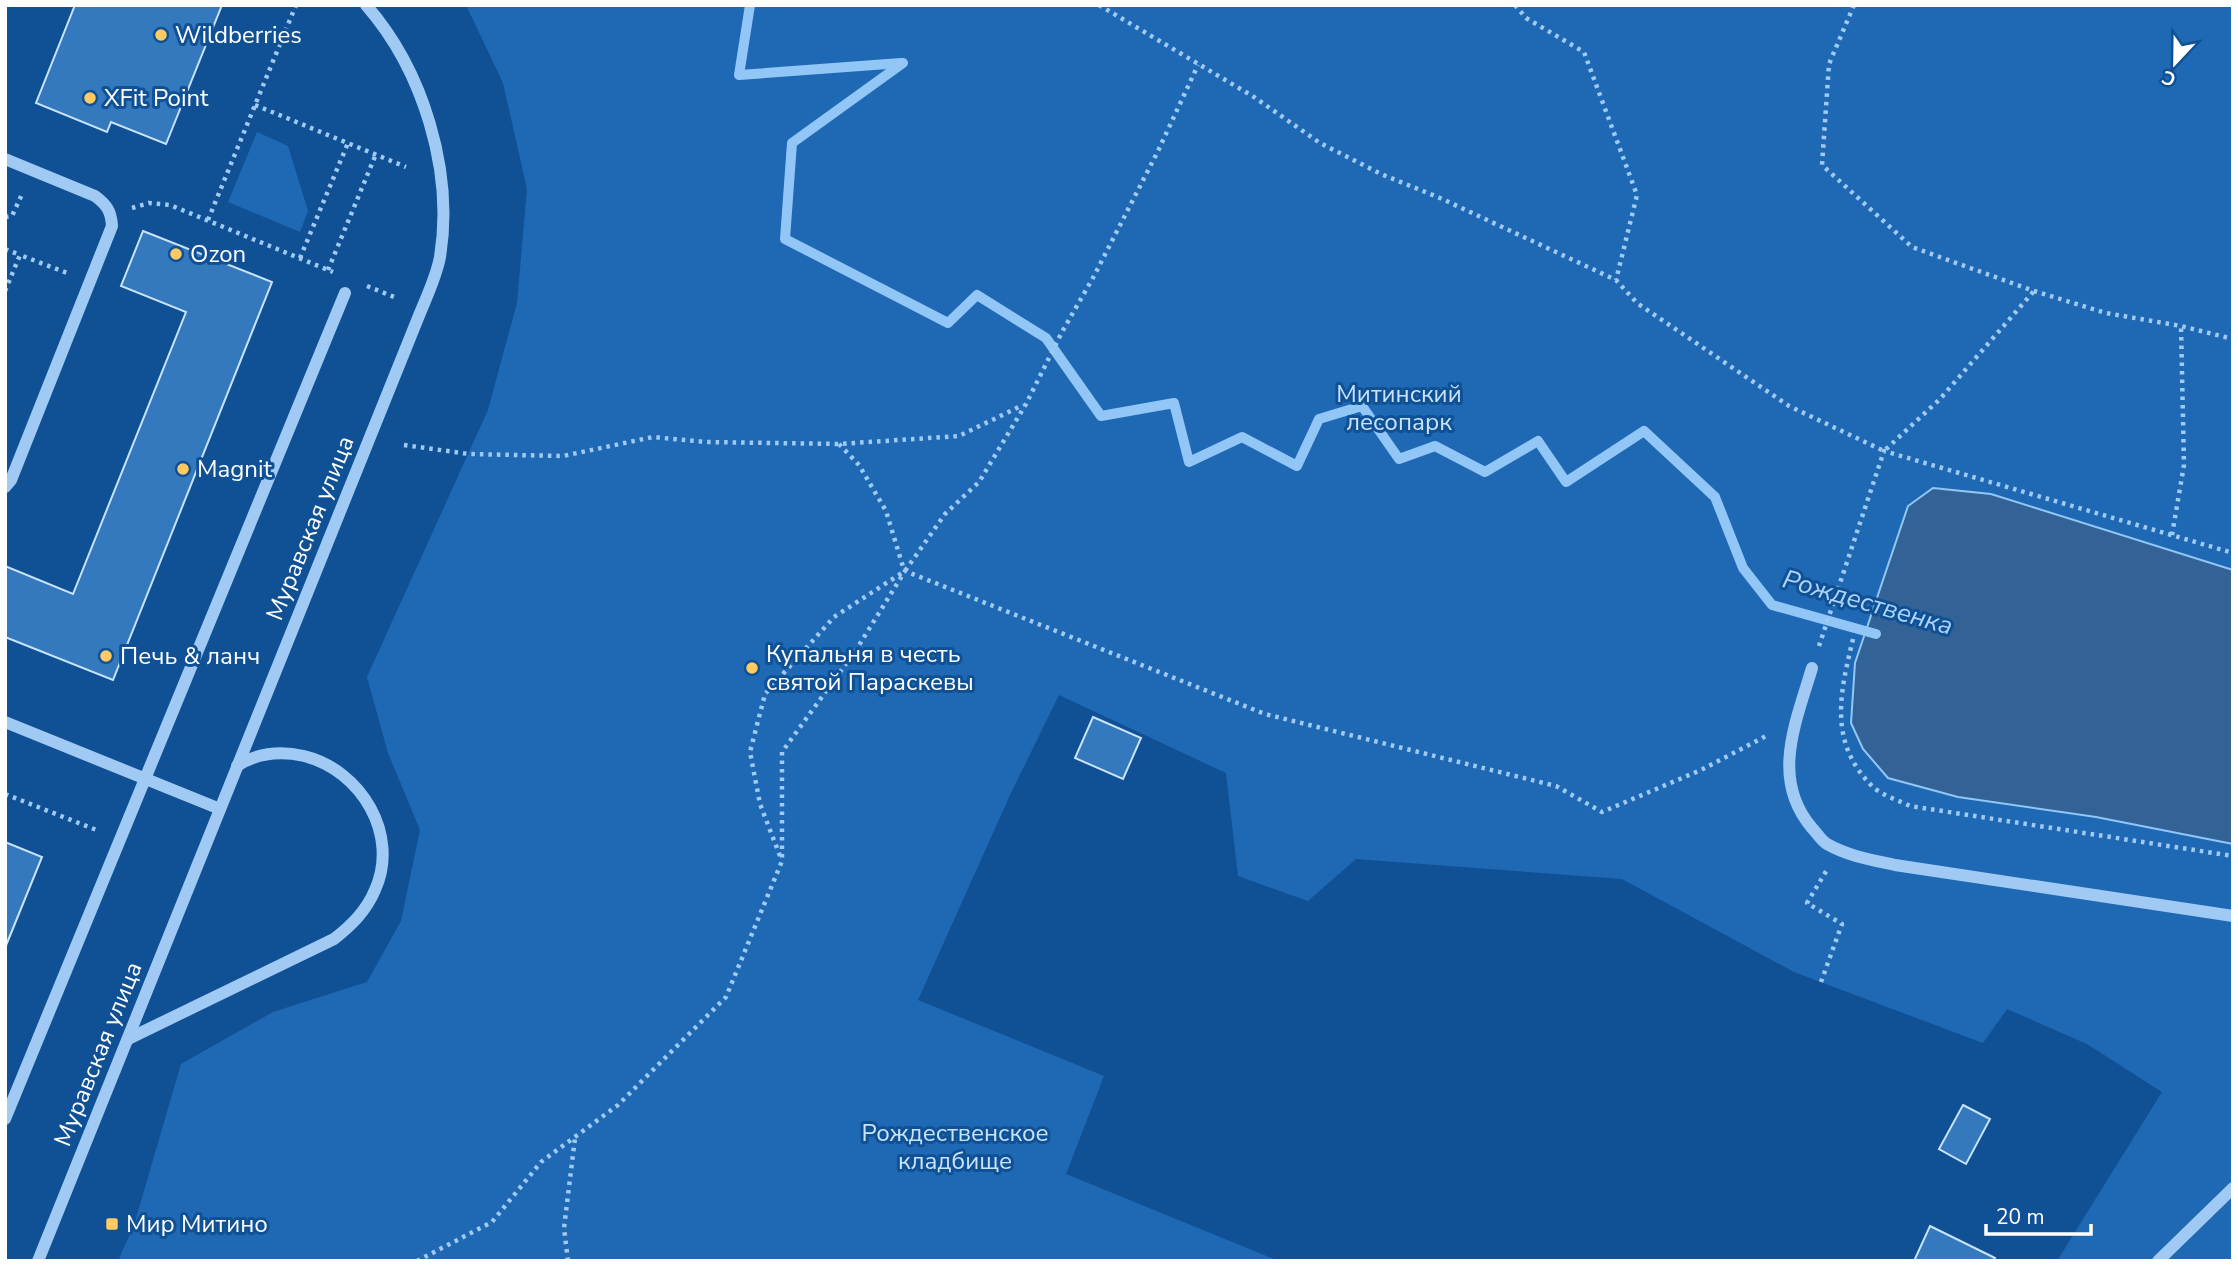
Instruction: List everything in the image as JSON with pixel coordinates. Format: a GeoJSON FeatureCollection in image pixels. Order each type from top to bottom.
{"type":"FeatureCollection","features":[{"type":"Feature","properties":{"kind":"street","name":"Муравская улица"},"geometry":{"type":"LineString","coordinates":[[38,1261],[440,258],[444,197],[434,134],[409,71],[377,18],[366,5]]}},
{"type":"Feature","properties":{"kind":"street"},"geometry":{"type":"LineString","coordinates":[[5,159],[95,196],[106,204],[111,214],[112,226],[11,480],[5,487]]}},
{"type":"Feature","properties":{"kind":"street"},"geometry":{"type":"LineString","coordinates":[[5,1119],[345,293]]}},
{"type":"Feature","properties":{"kind":"street"},"geometry":{"type":"LineString","coordinates":[[1812,668],[1787,762],[1792,791],[1803,818],[1825,843],[1854,856],[1895,865],[2233,916]]}},
{"type":"Feature","properties":{"kind":"street"},"geometry":{"type":"LineString","coordinates":[[5,722],[220,809]]}},
{"type":"Feature","properties":{"kind":"street"},"geometry":{"type":"LineString","coordinates":[[128,1039],[334,939],[359,917],[376,888],[381,866],[379,832],[368,801],[353,783],[336,769],[316,759],[293,754],[249,758],[237,766]]}},
{"type":"Feature","properties":{"kind":"street"},"geometry":{"type":"LineString","coordinates":[[2158,1261],[2233,1188]]}},
{"type":"Feature","properties":{"kind":"path"},"geometry":{"type":"LineString","coordinates":[[208,220],[296,5]]}},
{"type":"Feature","properties":{"kind":"path"},"geometry":{"type":"LineString","coordinates":[[1099,5],[1254,97],[1332,149],[1381,174],[1440,198],[1616,280],[1637,303],[1789,406],[1884,451],[2233,553]]}},
{"type":"Feature","properties":{"kind":"path"},"geometry":{"type":"LineString","coordinates":[[1515,5],[1526,18],[1584,52],[1599,91],[1637,195],[1616,280]]}},
{"type":"Feature","properties":{"kind":"path"},"geometry":{"type":"LineString","coordinates":[[1854,5],[1829,64],[1822,165],[1912,247],[2034,291],[2106,313],[2181,326],[2233,339]]}},
{"type":"Feature","properties":{"kind":"path"},"geometry":{"type":"LineString","coordinates":[[417,1261],[492,1222],[541,1162],[618,1105],[726,997],[782,860],[782,752],[856,650],[905,571],[945,514],[979,482],[1044,372],[1062,332],[1158,151],[1198,65]]}},
{"type":"Feature","properties":{"kind":"path"},"geometry":{"type":"LineString","coordinates":[[255,105],[406,167]]}},
{"type":"Feature","properties":{"kind":"path"},"geometry":{"type":"LineString","coordinates":[[300,258],[348,143]]}},
{"type":"Feature","properties":{"kind":"path"},"geometry":{"type":"LineString","coordinates":[[328,270],[376,154]]}},
{"type":"Feature","properties":{"kind":"path"},"geometry":{"type":"LineString","coordinates":[[5,217],[11,218],[14,213],[32,170]]}},
{"type":"Feature","properties":{"kind":"path"},"geometry":{"type":"LineString","coordinates":[[111,214],[149,203],[170,205],[339,275]]}},
{"type":"Feature","properties":{"kind":"path"},"geometry":{"type":"LineString","coordinates":[[5,249],[90,282]]}},
{"type":"Feature","properties":{"kind":"path"},"geometry":{"type":"LineString","coordinates":[[5,291],[7,279],[20,255]]}},
{"type":"Feature","properties":{"kind":"path"},"geometry":{"type":"LineString","coordinates":[[361,284],[394,297]]}},
{"type":"Feature","properties":{"kind":"path"},"geometry":{"type":"LineString","coordinates":[[1812,668],[1884,451],[1940,399],[2034,291]]}},
{"type":"Feature","properties":{"kind":"path"},"geometry":{"type":"LineString","coordinates":[[2172,535],[2184,465],[2181,326]]}},
{"type":"Feature","properties":{"kind":"path"},"geometry":{"type":"LineString","coordinates":[[404,445],[469,454],[564,456],[653,437],[706,442],[839,444],[959,436],[1026,404]]}},
{"type":"Feature","properties":{"kind":"path"},"geometry":{"type":"LineString","coordinates":[[839,444],[859,465],[886,512],[905,571]]}},
{"type":"Feature","properties":{"kind":"path"},"geometry":{"type":"LineString","coordinates":[[905,571],[1265,713],[1556,786],[1602,812],[1701,770],[1797,720]]}},
{"type":"Feature","properties":{"kind":"path"},"geometry":{"type":"LineString","coordinates":[[782,860],[760,804],[750,752],[765,694],[834,617],[905,571]]}},
{"type":"Feature","properties":{"kind":"path"},"geometry":{"type":"LineString","coordinates":[[1853,639],[1842,685],[1840,719],[1853,761],[1874,788],[1910,806],[2233,856]]}},
{"type":"Feature","properties":{"kind":"path"},"geometry":{"type":"LineString","coordinates":[[5,794],[120,839]]}},
{"type":"Feature","properties":{"kind":"path"},"geometry":{"type":"LineString","coordinates":[[1821,982],[1842,924],[1807,903],[1839,849]]}},
{"type":"Feature","properties":{"kind":"path"},"geometry":{"type":"LineString","coordinates":[[568,1261],[564,1228],[575,1137]]}},
{"type":"Feature","properties":{"kind":"green space","name":"Митинский лесопарк"},"geometry":{"type":"Polygon","coordinates":[[[466,5],[2233,5],[2233,570],[1992,494],[1933,488],[1908,507],[1855,663],[1851,723],[1888,778],[1958,797],[2096,817],[2233,844],[2233,1261],[2057,1261],[2162,1092],[2087,1044],[2007,1009],[1983,1043],[1794,972],[1622,879],[1356,859],[1308,901],[1238,876],[1226,773],[1059,695],[1010,795],[918,1000],[1104,1076],[1066,1174],[1279,1261],[118,1261],[134,1225],[181,1064],[273,1012],[367,982],[401,921],[420,830],[388,753],[367,677],[488,410],[517,303],[527,189],[503,83],[466,5]]]}},
{"type":"Feature","properties":{"kind":"green space"},"geometry":{"type":"Polygon","coordinates":[[[257,132],[288,146],[308,211],[300,232],[228,202],[257,132]]]}},
{"type":"Feature","properties":{"kind":"shaded area"},"geometry":{"type":"Polygon","coordinates":[[[1933,488],[1991,494],[2233,570],[2233,844],[2096,817],[1958,797],[1888,778],[1863,749],[1851,723],[1855,663],[1908,506],[1933,488]]]}},
{"type":"Feature","properties":{"kind":"building"},"geometry":{"type":"Polygon","coordinates":[[[75,5],[222,5],[166,144],[111,122],[107,132],[36,103],[75,5]]]}},
{"type":"Feature","properties":{"kind":"building"},"geometry":{"type":"Polygon","coordinates":[[[143,231],[272,282],[113,680],[5,637],[5,566],[73,594],[186,312],[121,286],[143,231]]]}},
{"type":"Feature","properties":{"kind":"building"},"geometry":{"type":"Polygon","coordinates":[[[1093,717],[1141,738],[1123,779],[1075,758],[1093,717]]]}},
{"type":"Feature","properties":{"kind":"building"},"geometry":{"type":"Polygon","coordinates":[[[5,842],[42,857],[5,948],[5,842]]]}},
{"type":"Feature","properties":{"kind":"building"},"geometry":{"type":"Polygon","coordinates":[[[1963,1105],[1990,1119],[1966,1164],[1939,1149],[1963,1105]]]}},
{"type":"Feature","properties":{"kind":"building"},"geometry":{"type":"Polygon","coordinates":[[[1930,1226],[1995,1258],[1993,1261],[1914,1261],[1930,1226]]]}},
{"type":"Feature","properties":{"kind":"waterway","name":"Рождественка"},"geometry":{"type":"LineString","coordinates":[[750,5],[739,75],[901,63]]}},
{"type":"Feature","properties":{"kind":"waterway","name":"Рождественка"},"geometry":{"type":"LineString","coordinates":[[903,63],[792,143],[785,239],[948,323],[977,295],[1046,338],[1101,416],[1174,403],[1189,462],[1242,437],[1297,466],[1319,419],[1362,406],[1399,459],[1435,446],[1485,472],[1538,441],[1566,482],[1644,431],[1715,497],[1743,568],[1772,605],[1876,634]]}},
{"type":"Feature","properties":{"kind":"place","name":"Wildberries"},"geometry":{"type":"Point","coordinates":[161,35]}},
{"type":"Feature","properties":{"kind":"place","name":"XFit Point"},"geometry":{"type":"Point","coordinates":[90,98]}},
{"type":"Feature","properties":{"kind":"place","name":"Ozon"},"geometry":{"type":"Point","coordinates":[176,254]}},
{"type":"Feature","properties":{"kind":"place","name":"Magnit"},"geometry":{"type":"Point","coordinates":[183,469]}},
{"type":"Feature","properties":{"kind":"place","name":"Печь & ланч"},"geometry":{"type":"Point","coordinates":[106,656]}},
{"type":"Feature","properties":{"kind":"place","name":"Купальня в честь святой Параскевы"},"geometry":{"type":"Point","coordinates":[752,668]}},
{"type":"Feature","properties":{"kind":"place","name":"Мир Митино"},"geometry":{"type":"Point","coordinates":[112,1224]}},
{"type":"Feature","properties":{"kind":"park label","name":"Рождественское кладбище"},"geometry":{"type":"Point","coordinates":[955,1147]}}]}
